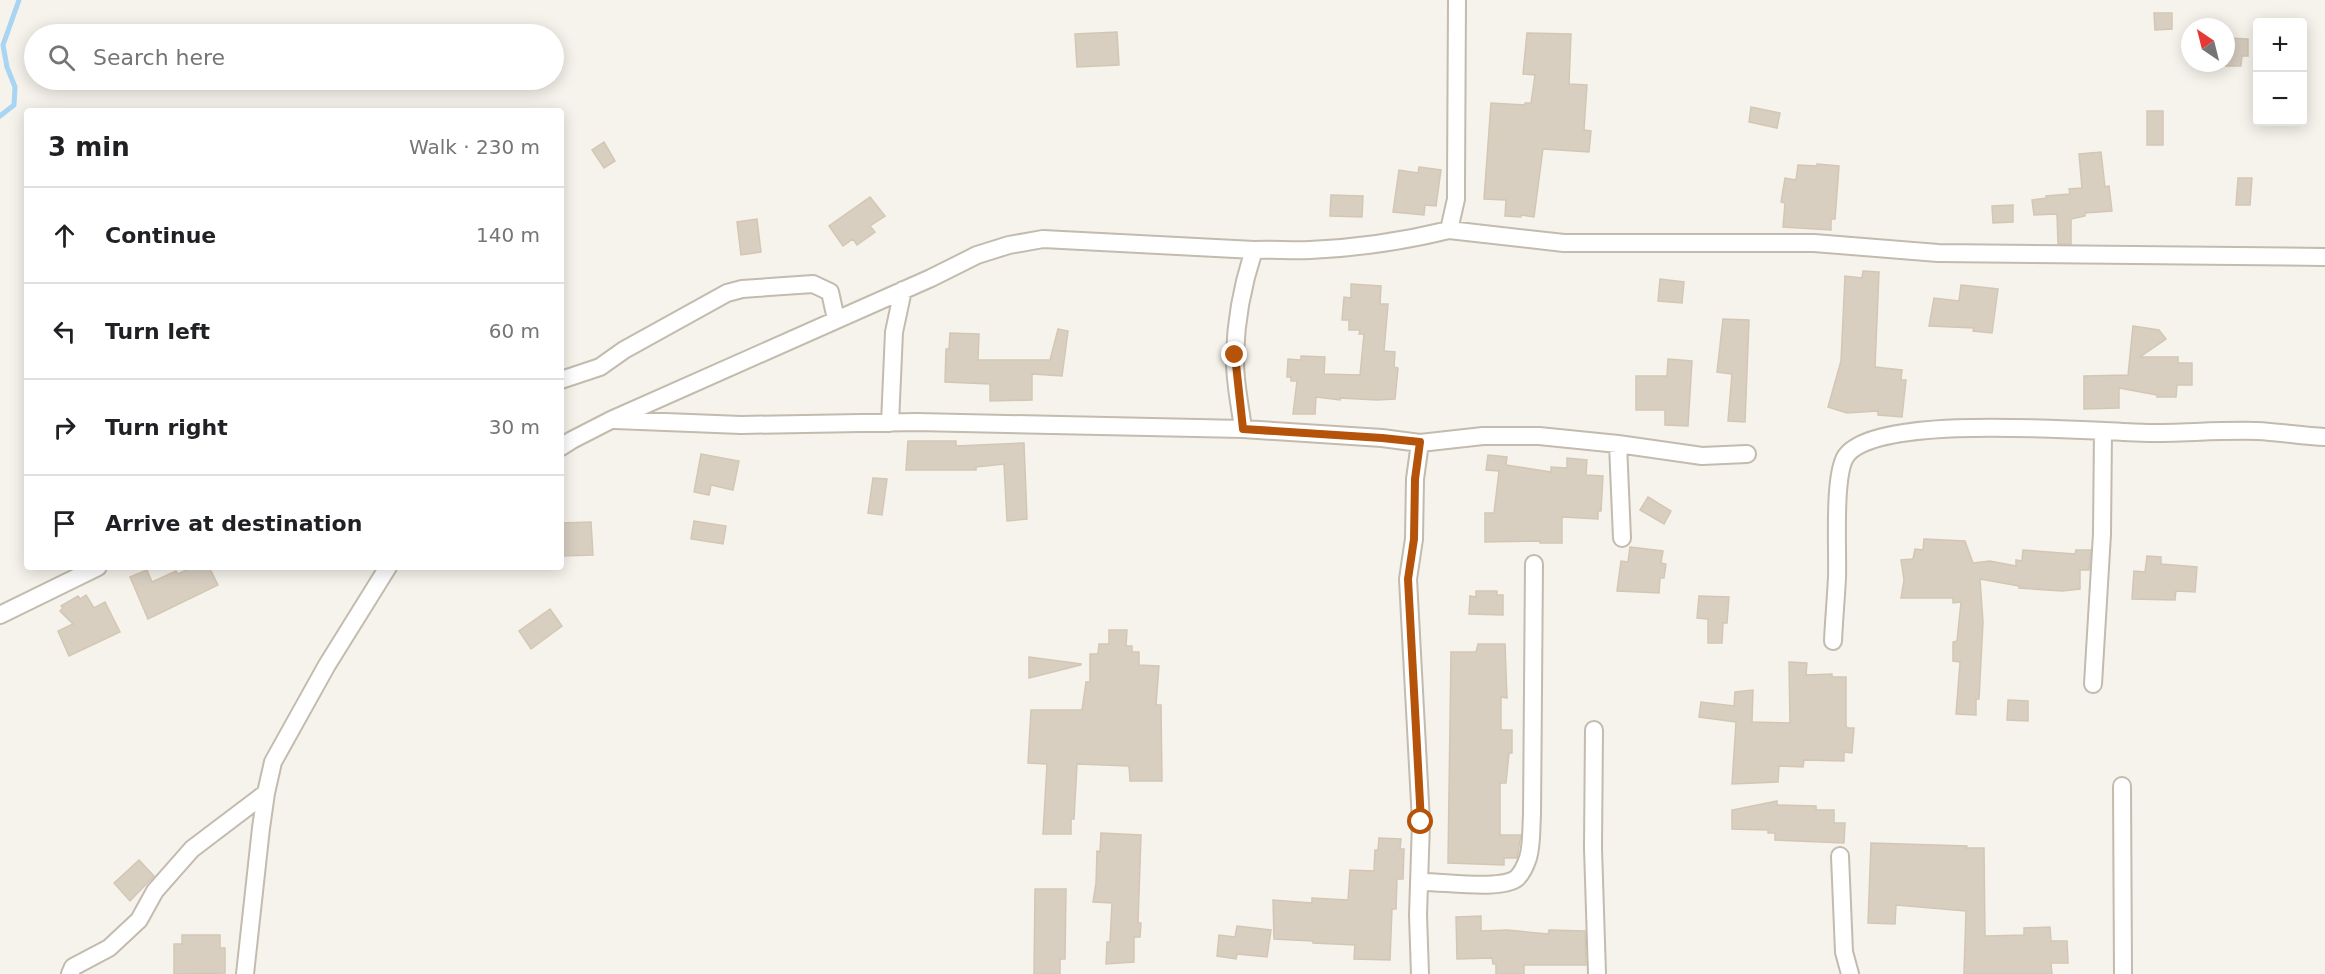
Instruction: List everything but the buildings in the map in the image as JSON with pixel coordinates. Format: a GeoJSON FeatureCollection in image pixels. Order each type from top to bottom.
{"type":"FeatureCollection","features":[{"type":"Feature","properties":{"kind":"street"},"geometry":{"type":"LineString","coordinates":[[1449,230],[1456,184],[1457,0]]}},
{"type":"Feature","properties":{"kind":"street"},"geometry":{"type":"LineString","coordinates":[[564,445],[611,420],[978,255],[1009,245],[1042,239],[1254,250],[1310,250],[1412,239],[1449,230],[1564,243],[1814,243],[1938,253],[2325,258]]}},
{"type":"Feature","properties":{"kind":"street"},"geometry":{"type":"LineString","coordinates":[[1243,429],[1235,355],[1247,270],[1254,250]]}},
{"type":"Feature","properties":{"kind":"street"},"geometry":{"type":"LineString","coordinates":[[564,379],[600,367],[624,350],[727,293],[742,289],[813,284],[830,292],[836,319]]}},
{"type":"Feature","properties":{"kind":"street"},"geometry":{"type":"LineString","coordinates":[[890,423],[894,332],[903,290]]}},
{"type":"Feature","properties":{"kind":"street"},"geometry":{"type":"LineString","coordinates":[[611,420],[741,425],[890,423],[1243,429],[1420,442],[1483,436],[1539,436],[1702,456],[1747,454]]}},
{"type":"Feature","properties":{"kind":"street"},"geometry":{"type":"LineString","coordinates":[[1833,640],[1837,576],[1838,483],[1844,458],[1850,451],[1883,436],[1920,431],[2047,427],[2150,433],[2257,431],[2325,437]]}},
{"type":"Feature","properties":{"kind":"street"},"geometry":{"type":"LineString","coordinates":[[2093,684],[2102,534],[2103,431]]}},
{"type":"Feature","properties":{"kind":"street"},"geometry":{"type":"LineString","coordinates":[[1420,442],[1415,479],[1414,539],[1408,579],[1421,822],[1420,974]]}},
{"type":"Feature","properties":{"kind":"street"},"geometry":{"type":"LineString","coordinates":[[1618,444],[1622,538]]}},
{"type":"Feature","properties":{"kind":"street"},"geometry":{"type":"LineString","coordinates":[[1419,882],[1493,885],[1516,879],[1524,869],[1528,856],[1532,815],[1534,564]]}},
{"type":"Feature","properties":{"kind":"street"},"geometry":{"type":"LineString","coordinates":[[0,615],[92,570]]}},
{"type":"Feature","properties":{"kind":"street"},"geometry":{"type":"LineString","coordinates":[[245,974],[266,793],[273,762],[385,570]]}},
{"type":"Feature","properties":{"kind":"street"},"geometry":{"type":"LineString","coordinates":[[1594,730],[1593,848],[1597,974]]}},
{"type":"Feature","properties":{"kind":"street"},"geometry":{"type":"LineString","coordinates":[[2122,786],[2123,974]]}},
{"type":"Feature","properties":{"kind":"street"},"geometry":{"type":"LineString","coordinates":[[70,974],[74,967],[109,948],[139,920],[155,891],[192,849],[266,793]]}},
{"type":"Feature","properties":{"kind":"street"},"geometry":{"type":"LineString","coordinates":[[1840,856],[1844,952],[1850,974]]}},
{"type":"Feature","properties":{"kind":"waterway"},"geometry":{"type":"LineString","coordinates":[[0,116],[14,105],[15,87],[7,67],[3,45],[19,0]]}},
{"type":"Feature","properties":{"kind":"route"},"geometry":{"type":"LineString","coordinates":[[1235,355],[1236,382],[1243,429],[1420,442],[1415,479],[1414,539],[1408,579],[1421,822]]}}]}
